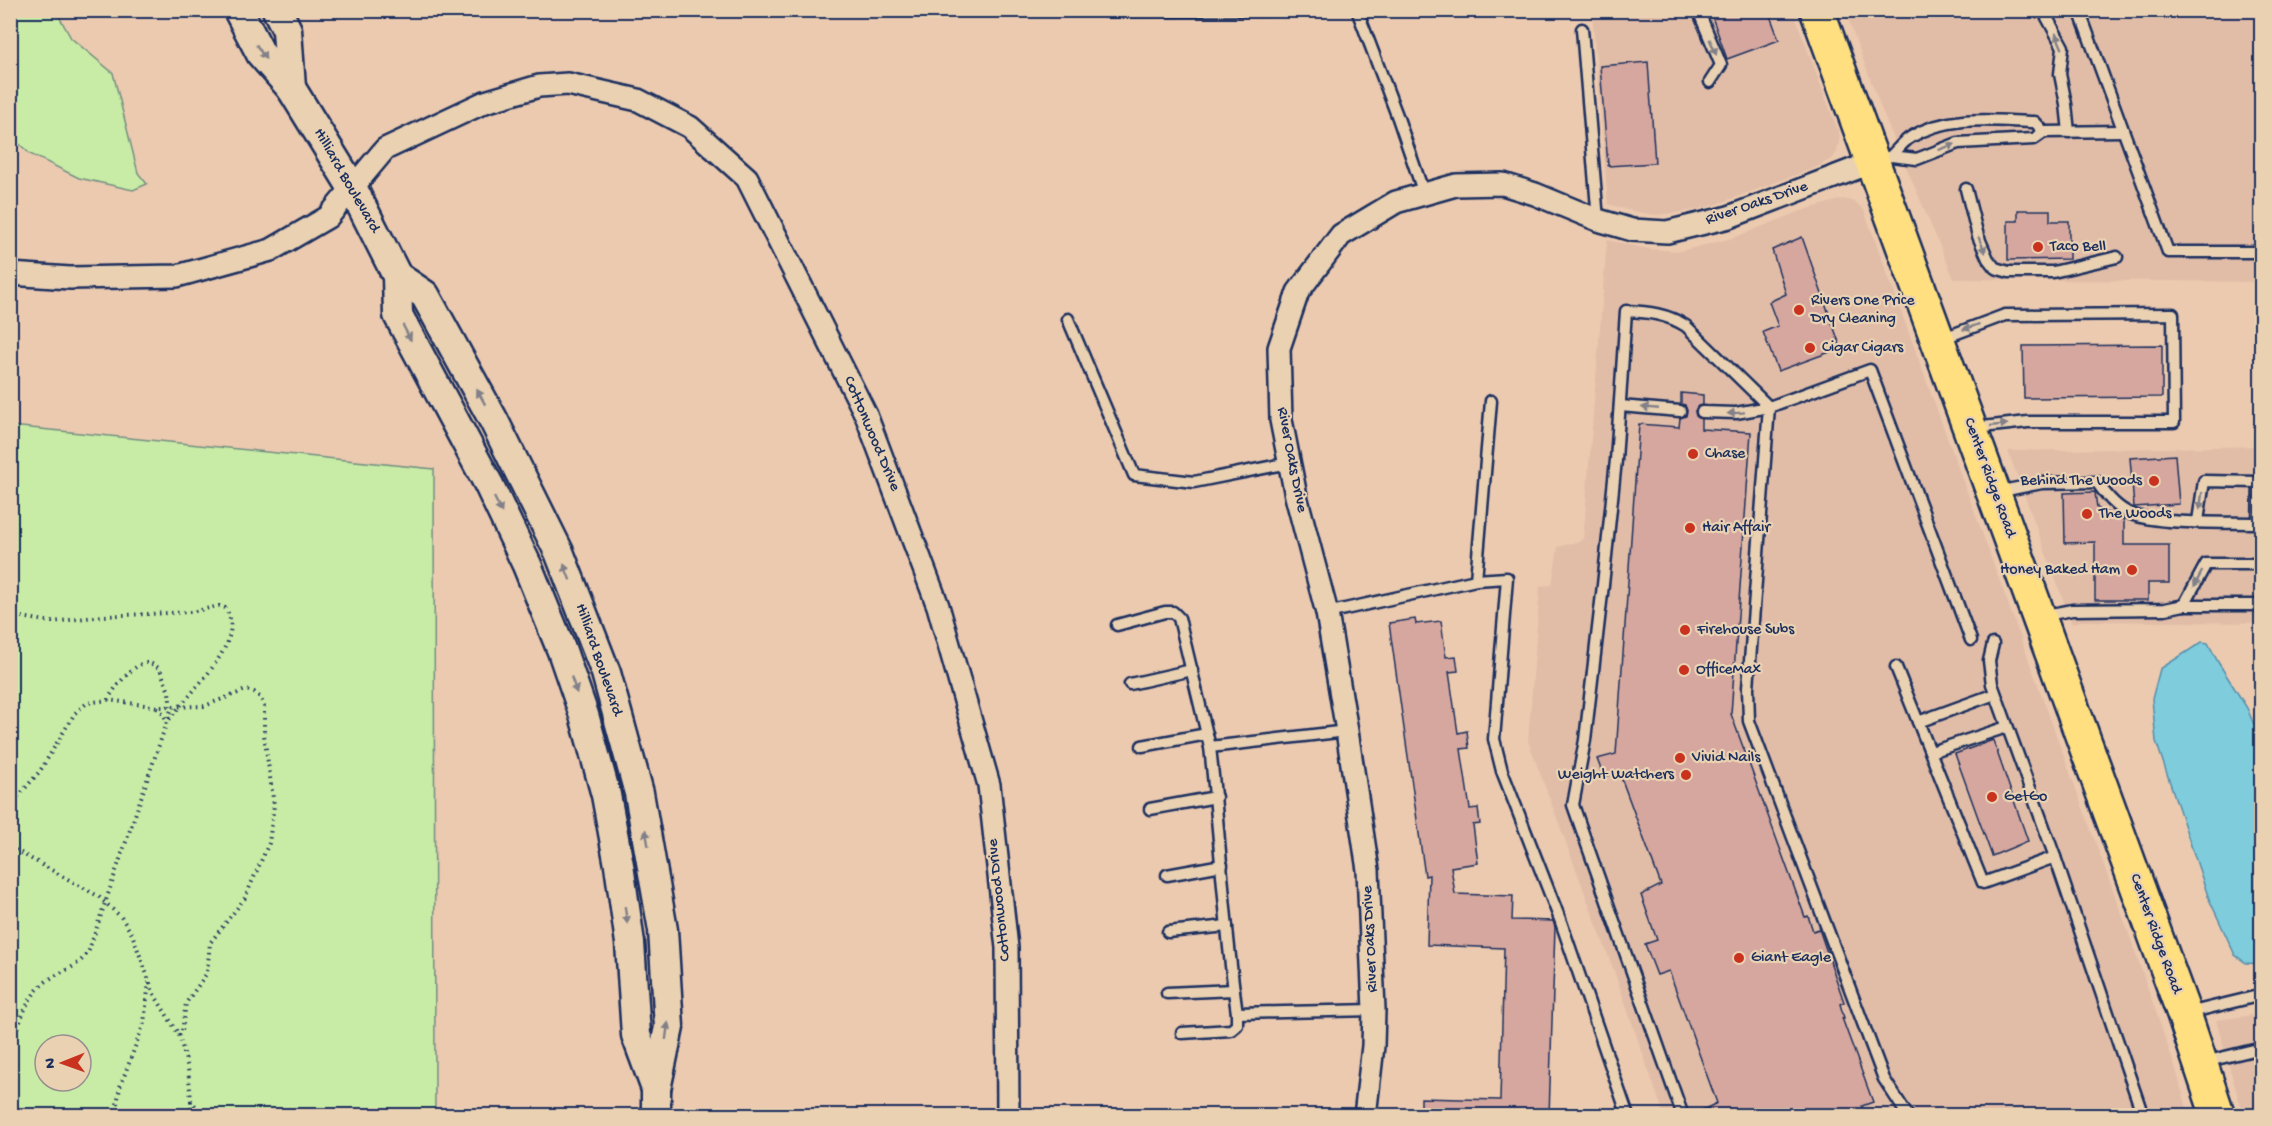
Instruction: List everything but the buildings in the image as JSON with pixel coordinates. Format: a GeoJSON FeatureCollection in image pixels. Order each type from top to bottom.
{"type":"FeatureCollection","features":[{"type":"Feature","properties":{"kind":"main road","name":"Hilliard Boulevard"},"geometry":{"type":"LineString","coordinates":[[238,10],[261,54],[291,88],[352,187],[397,276],[425,295],[494,421],[559,552],[606,673],[639,793],[663,930],[669,1027],[656,1102]]}},
{"type":"Feature","properties":{"kind":"main road","name":"Hilliard Boulevard"},"geometry":{"type":"LineString","coordinates":[[277,10],[287,30],[291,88]]}},
{"type":"Feature","properties":{"kind":"main road","name":"Center Ridge Road"},"geometry":{"type":"LineString","coordinates":[[1817,10],[1882,159],[1938,340],[2184,1014],[2218,1116]]}},
{"type":"Feature","properties":{"kind":"street","name":"Cottonwood Drive"},"geometry":{"type":"LineString","coordinates":[[10,274],[70,278],[177,276],[271,250],[328,217],[385,148],[485,102],[538,86],[567,84],[638,100],[690,127],[747,178],[866,415],[938,606],[988,785],[1007,948],[1008,1116]]}},
{"type":"Feature","properties":{"kind":"street","name":"River Oaks Drive"},"geometry":{"type":"LineString","coordinates":[[1365,1116],[1373,1046],[1374,1010],[1368,870],[1327,613],[1289,463],[1281,420],[1279,348],[1298,292],[1341,235],[1396,202],[1456,185],[1503,184],[1632,230],[1667,232],[1729,218],[1882,159]]}},
{"type":"Feature","properties":{"kind":"lane"},"geometry":{"type":"LineString","coordinates":[[1105,11],[1266,10]]}},
{"type":"Feature","properties":{"kind":"lane"},"geometry":{"type":"LineString","coordinates":[[1357,10],[1424,194]]}},
{"type":"Feature","properties":{"kind":"lane"},"geometry":{"type":"LineString","coordinates":[[1698,10],[1721,65],[1710,82]]}},
{"type":"Feature","properties":{"kind":"lane"},"geometry":{"type":"LineString","coordinates":[[2043,10],[2063,47],[2060,74],[2069,132]]}},
{"type":"Feature","properties":{"kind":"lane"},"geometry":{"type":"LineString","coordinates":[[2079,10],[2168,252],[2262,252]]}},
{"type":"Feature","properties":{"kind":"lane"},"geometry":{"type":"LineString","coordinates":[[1582,29],[1599,220]]}},
{"type":"Feature","properties":{"kind":"lane"},"geometry":{"type":"LineString","coordinates":[[1882,159],[1910,137],[1941,124],[1955,121],[2035,122],[2043,132]]}},
{"type":"Feature","properties":{"kind":"lane"},"geometry":{"type":"LineString","coordinates":[[1882,159],[1917,159],[1958,143],[2034,139],[2043,132],[2123,131]]}},
{"type":"Feature","properties":{"kind":"lane"},"geometry":{"type":"LineString","coordinates":[[1966,189],[1978,236],[1988,259],[1995,268],[2009,272],[2054,272],[2117,257]]}},
{"type":"Feature","properties":{"kind":"lane"},"geometry":{"type":"LineString","coordinates":[[1683,1116],[1573,805],[1586,740],[1616,459],[1626,311],[1661,314],[1672,317],[1686,326],[1769,407],[1749,676],[1749,721],[1884,1079],[1908,1116]]}},
{"type":"Feature","properties":{"kind":"lane"},"geometry":{"type":"LineString","coordinates":[[1938,340],[2005,315],[2173,314],[2174,422],[2028,422],[1970,428]]}},
{"type":"Feature","properties":{"kind":"lane"},"geometry":{"type":"LineString","coordinates":[[1068,319],[1134,475],[1194,482],[1289,463]]}},
{"type":"Feature","properties":{"kind":"lane"},"geometry":{"type":"LineString","coordinates":[[1702,412],[1736,413],[1769,407],[1870,370],[1971,640]]}},
{"type":"Feature","properties":{"kind":"lane"},"geometry":{"type":"LineString","coordinates":[[1476,580],[1491,401]]}},
{"type":"Feature","properties":{"kind":"lane"},"geometry":{"type":"LineString","coordinates":[[1620,406],[1680,411]]}},
{"type":"Feature","properties":{"kind":"lane"},"geometry":{"type":"LineString","coordinates":[[1994,493],[2042,483],[2097,482],[2106,495],[2130,514],[2157,519],[2198,521],[2258,523],[2260,481],[2204,481],[2198,521]]}},
{"type":"Feature","properties":{"kind":"lane"},"geometry":{"type":"LineString","coordinates":[[2184,605],[2206,564],[2262,564]]}},
{"type":"Feature","properties":{"kind":"lane"},"geometry":{"type":"LineString","coordinates":[[1327,613],[1476,580],[1507,578],[1494,738],[1502,771],[1561,922],[1628,1116]]}},
{"type":"Feature","properties":{"kind":"lane"},"geometry":{"type":"LineString","coordinates":[[2039,616],[2072,610],[2164,609],[2184,605],[2262,605]]}},
{"type":"Feature","properties":{"kind":"lane"},"geometry":{"type":"LineString","coordinates":[[1117,625],[1156,614],[1173,612],[1179,618],[1208,734],[1216,796],[1237,1025],[1231,1030],[1182,1033]]}},
{"type":"Feature","properties":{"kind":"lane"},"geometry":{"type":"LineString","coordinates":[[1993,644],[1989,668],[1995,693],[2055,857],[2143,1116]]}},
{"type":"Feature","properties":{"kind":"lane"},"geometry":{"type":"LineString","coordinates":[[1896,667],[1983,883],[2055,857]]}},
{"type":"Feature","properties":{"kind":"lane"},"geometry":{"type":"LineString","coordinates":[[1130,684],[1192,670]]}},
{"type":"Feature","properties":{"kind":"lane"},"geometry":{"type":"LineString","coordinates":[[1918,722],[1995,693]]}},
{"type":"Feature","properties":{"kind":"lane"},"geometry":{"type":"LineString","coordinates":[[1930,752],[2007,727]]}},
{"type":"Feature","properties":{"kind":"lane"},"geometry":{"type":"LineString","coordinates":[[1210,747],[1347,730]]}},
{"type":"Feature","properties":{"kind":"lane"},"geometry":{"type":"LineString","coordinates":[[1142,746],[1208,734]]}},
{"type":"Feature","properties":{"kind":"lane"},"geometry":{"type":"LineString","coordinates":[[1150,809],[1216,796]]}},
{"type":"Feature","properties":{"kind":"lane"},"geometry":{"type":"LineString","coordinates":[[1167,874],[1222,865]]}},
{"type":"Feature","properties":{"kind":"lane"},"geometry":{"type":"LineString","coordinates":[[1168,932],[1227,926]]}},
{"type":"Feature","properties":{"kind":"lane"},"geometry":{"type":"LineString","coordinates":[[1167,993],[1234,990]]}},
{"type":"Feature","properties":{"kind":"lane"},"geometry":{"type":"LineString","coordinates":[[2184,1014],[2262,995]]}},
{"type":"Feature","properties":{"kind":"lane"},"geometry":{"type":"LineString","coordinates":[[1237,1012],[1374,1010]]}},
{"type":"Feature","properties":{"kind":"lane"},"geometry":{"type":"LineString","coordinates":[[2201,1063],[2262,1048]]}},
{"type":"Feature","properties":{"kind":"path"},"geometry":{"type":"LineString","coordinates":[[10,615],[37,621],[61,621],[103,616],[182,613],[222,606],[230,616],[231,632],[214,664],[167,723]]}},
{"type":"Feature","properties":{"kind":"path"},"geometry":{"type":"LineString","coordinates":[[13,1045],[25,1009],[33,994],[49,979],[78,964],[87,954],[171,707],[169,692],[160,669],[148,663],[140,665],[130,673],[112,692],[108,700]]}},
{"type":"Feature","properties":{"kind":"path"},"geometry":{"type":"LineString","coordinates":[[10,806],[40,771],[79,709],[94,701],[108,700],[171,707],[198,706],[214,704],[246,690],[254,692],[261,698],[264,707],[264,735],[273,799],[273,822],[269,843],[251,888],[233,916],[210,943],[207,973],[186,1003],[182,1031],[179,1035]]}},
{"type":"Feature","properties":{"kind":"path"},"geometry":{"type":"LineString","coordinates":[[192,694],[193,703],[198,706]]}},
{"type":"Feature","properties":{"kind":"path"},"geometry":{"type":"LineString","coordinates":[[154,706],[164,714],[167,723]]}},
{"type":"Feature","properties":{"kind":"path"},"geometry":{"type":"LineString","coordinates":[[10,847],[106,902],[121,917],[132,934],[154,994],[179,1035],[188,1068],[191,1116]]}},
{"type":"Feature","properties":{"kind":"path"},"geometry":{"type":"LineString","coordinates":[[115,1116],[120,1087],[144,1023],[149,981]]}},
{"type":"Feature","properties":{"kind":"path"},"geometry":{"type":"LineString","coordinates":[[191,1100],[203,1116]]}},
{"type":"Feature","properties":{"kind":"shaded area"},"geometry":{"type":"Polygon","coordinates":[[[1592,11],[1793,11],[1840,136],[1837,152],[1833,158],[1815,168],[1715,205],[1691,211],[1655,215],[1608,204],[1592,11]]]}},
{"type":"Feature","properties":{"kind":"shaded area"},"geometry":{"type":"Polygon","coordinates":[[[1845,11],[2261,11],[2261,282],[1954,279],[1882,111],[1845,11]]]}},
{"type":"Feature","properties":{"kind":"shaded area"},"geometry":{"type":"Polygon","coordinates":[[[1842,199],[1854,201],[1864,210],[2132,942],[2189,1115],[1664,1115],[1615,974],[1528,741],[1540,586],[1552,585],[1558,547],[1583,540],[1607,240],[1649,249],[1680,251],[1733,238],[1801,211],[1842,199]]]}},
{"type":"Feature","properties":{"kind":"shaded area"},"geometry":{"type":"Polygon","coordinates":[[[2261,446],[2261,623],[2081,621],[2072,624],[2008,451],[2261,446]]]}},
{"type":"Feature","properties":{"kind":"shaded area"},"geometry":{"type":"Polygon","coordinates":[[[2261,1014],[2261,1115],[2243,1115],[2216,1020],[2261,1014]]]}},
{"type":"Feature","properties":{"kind":"green space"},"geometry":{"type":"Polygon","coordinates":[[[10,11],[56,11],[71,38],[113,73],[138,173],[147,184],[133,190],[79,178],[30,154],[11,136],[10,11]]]}},
{"type":"Feature","properties":{"kind":"green space"},"geometry":{"type":"Polygon","coordinates":[[[11,426],[434,469],[435,1115],[11,1115],[11,426]]]}},
{"type":"Feature","properties":{"kind":"water"},"geometry":{"type":"Polygon","coordinates":[[[2202,642],[2208,643],[2247,708],[2261,741],[2261,964],[2246,963],[2235,955],[2209,899],[2156,741],[2152,699],[2160,669],[2202,642]]]}},
{"type":"Feature","properties":{"kind":"place","name":"Taco Bell"},"geometry":{"type":"Point","coordinates":[2038,247]}},
{"type":"Feature","properties":{"kind":"place","name":"Rivers One Price Dry Cleaning"},"geometry":{"type":"Point","coordinates":[1799,310]}},
{"type":"Feature","properties":{"kind":"place","name":"Cigar Cigars"},"geometry":{"type":"Point","coordinates":[1810,348]}},
{"type":"Feature","properties":{"kind":"place","name":"Chase"},"geometry":{"type":"Point","coordinates":[1693,454]}},
{"type":"Feature","properties":{"kind":"place","name":"Behind The Woods"},"geometry":{"type":"Point","coordinates":[2154,481]}},
{"type":"Feature","properties":{"kind":"place","name":"The Woods"},"geometry":{"type":"Point","coordinates":[2087,514]}},
{"type":"Feature","properties":{"kind":"place","name":"Hair Affair"},"geometry":{"type":"Point","coordinates":[1690,528]}},
{"type":"Feature","properties":{"kind":"place","name":"Honey Baked Ham"},"geometry":{"type":"Point","coordinates":[2132,570]}},
{"type":"Feature","properties":{"kind":"place","name":"Firehouse Subs"},"geometry":{"type":"Point","coordinates":[1685,630]}},
{"type":"Feature","properties":{"kind":"place","name":"OfficeMax"},"geometry":{"type":"Point","coordinates":[1684,670]}},
{"type":"Feature","properties":{"kind":"place","name":"Vivid Nails"},"geometry":{"type":"Point","coordinates":[1680,758]}},
{"type":"Feature","properties":{"kind":"place","name":"Weight Watchers"},"geometry":{"type":"Point","coordinates":[1686,775]}},
{"type":"Feature","properties":{"kind":"place","name":"GetGo"},"geometry":{"type":"Point","coordinates":[1992,797]}},
{"type":"Feature","properties":{"kind":"place","name":"Giant Eagle"},"geometry":{"type":"Point","coordinates":[1739,958]}}]}
